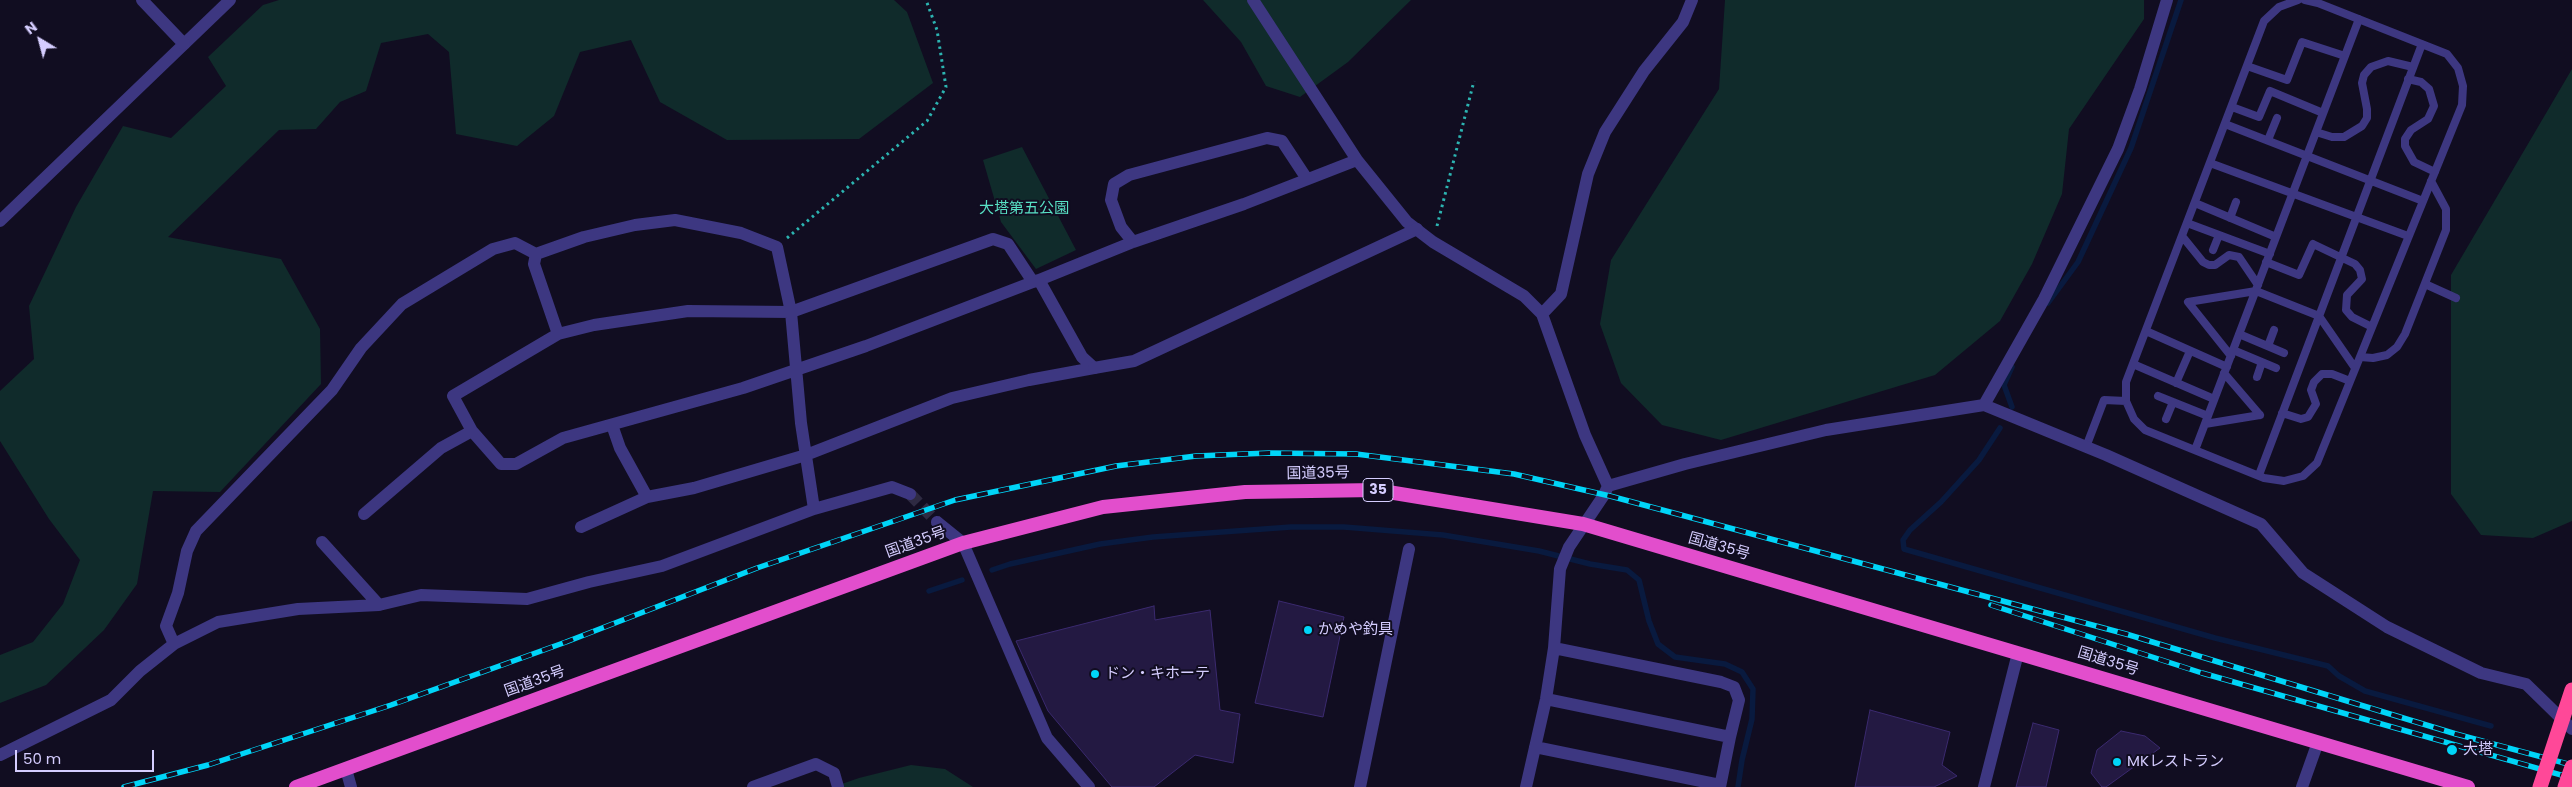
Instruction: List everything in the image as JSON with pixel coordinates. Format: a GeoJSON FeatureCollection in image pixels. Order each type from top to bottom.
{"type":"FeatureCollection","features":[{"type":"Feature","properties":{"kind":"highway","name":"国道35号"},"geometry":{"type":"LineString","coordinates":[[296,787],[963,543],[1103,507],[1246,492],[1376,490],[1583,524],[2318,742],[2450,784],[2468,787]]}},
{"type":"Feature","properties":{"kind":"highway"},"geometry":{"type":"LineString","coordinates":[[2540,787],[2572,690]]}},
{"type":"Feature","properties":{"kind":"highway"},"geometry":{"type":"LineString","coordinates":[[2565,787],[2572,767]]}},
{"type":"Feature","properties":{"kind":"street"},"geometry":{"type":"LineString","coordinates":[[142,0],[184,44]]}},
{"type":"Feature","properties":{"kind":"street"},"geometry":{"type":"LineString","coordinates":[[0,221],[230,0]]}},
{"type":"Feature","properties":{"kind":"street"},"geometry":{"type":"LineString","coordinates":[[1253,0],[1357,160],[1407,222],[1433,242],[1524,296],[1542,314],[1585,436],[1608,486],[1569,547],[1560,569],[1554,648],[1546,699],[1526,787]]}},
{"type":"Feature","properties":{"kind":"street"},"geometry":{"type":"LineString","coordinates":[[1542,314],[1561,294],[1588,174],[1605,132],[1644,71],[1682,22],[1692,0]]}},
{"type":"Feature","properties":{"kind":"street"},"geometry":{"type":"LineString","coordinates":[[1984,405],[2044,299],[2118,149],[2140,89],[2167,0]]}},
{"type":"Feature","properties":{"kind":"street"},"geometry":{"type":"LineString","coordinates":[[1133,242],[1121,227],[1111,200],[1114,184],[1129,175],[1267,138],[1282,140],[1307,179]]}},
{"type":"Feature","properties":{"kind":"street"},"geometry":{"type":"LineString","coordinates":[[1094,368],[1082,356],[1036,281],[1008,244],[993,240],[791,312],[688,311],[594,325],[558,334],[452,396],[472,431],[501,464],[516,464],[563,438],[612,426],[796,371],[1036,281],[1133,242],[1244,204],[1357,160]]}},
{"type":"Feature","properties":{"kind":"street"},"geometry":{"type":"LineString","coordinates":[[174,644],[166,626],[178,593],[186,552],[196,531],[332,390],[361,348],[402,304],[493,249],[515,243],[536,254],[584,237],[635,225],[675,220],[741,233],[777,247],[791,312],[796,371],[814,509]]}},
{"type":"Feature","properties":{"kind":"street"},"geometry":{"type":"LineString","coordinates":[[581,527],[647,497],[694,488],[806,455],[952,398],[1029,380],[1134,361],[1416,230]]}},
{"type":"Feature","properties":{"kind":"street"},"geometry":{"type":"LineString","coordinates":[[536,254],[534,264],[558,334]]}},
{"type":"Feature","properties":{"kind":"street"},"geometry":{"type":"LineString","coordinates":[[1608,486],[1685,464],[1826,430],[1984,405],[2086,447],[2261,524],[2303,574],[2404,635],[2481,673],[2526,684],[2572,728]]}},
{"type":"Feature","properties":{"kind":"street"},"geometry":{"type":"LineString","coordinates":[[612,426],[620,448],[647,497]]}},
{"type":"Feature","properties":{"kind":"street"},"geometry":{"type":"LineString","coordinates":[[364,514],[441,448],[472,431]]}},
{"type":"Feature","properties":{"kind":"street"},"geometry":{"type":"LineString","coordinates":[[0,755],[111,700],[140,671],[174,644],[218,622],[298,609],[379,604],[421,595],[527,599],[662,566],[814,509],[892,487],[910,494]]}},
{"type":"Feature","properties":{"kind":"street"},"geometry":{"type":"LineString","coordinates":[[937,522],[963,543],[1047,738],[1089,787]]}},
{"type":"Feature","properties":{"kind":"street"},"geometry":{"type":"LineString","coordinates":[[322,542],[379,604]]}},
{"type":"Feature","properties":{"kind":"street"},"geometry":{"type":"LineString","coordinates":[[1360,787],[1409,549]]}},
{"type":"Feature","properties":{"kind":"street"},"geometry":{"type":"LineString","coordinates":[[1535,747],[1720,786],[1739,700],[1734,687],[1721,682],[1554,648]]}},
{"type":"Feature","properties":{"kind":"street"},"geometry":{"type":"LineString","coordinates":[[1984,787],[2018,653]]}},
{"type":"Feature","properties":{"kind":"street"},"geometry":{"type":"LineString","coordinates":[[1546,699],[1730,737]]}},
{"type":"Feature","properties":{"kind":"street"},"geometry":{"type":"LineString","coordinates":[[2302,787],[2318,742]]}},
{"type":"Feature","properties":{"kind":"street"},"geometry":{"type":"LineString","coordinates":[[753,787],[816,764],[834,773],[838,787]]}},
{"type":"Feature","properties":{"kind":"street"},"geometry":{"type":"LineString","coordinates":[[346,769],[351,787]]}},
{"type":"Feature","properties":{"kind":"lane"},"geometry":{"type":"LineString","coordinates":[[2298,0],[2279,8],[2264,21],[2126,382],[2126,401],[2134,419],[2145,430],[2258,475],[2284,481],[2303,476],[2317,463],[2462,105],[2464,86],[2458,68],[2447,54],[2305,0]]}},
{"type":"Feature","properties":{"kind":"lane"},"geometry":{"type":"LineString","coordinates":[[2195,450],[2359,19]]}},
{"type":"Feature","properties":{"kind":"lane"},"geometry":{"type":"LineString","coordinates":[[2248,66],[2287,80],[2302,42],[2345,56]]}},
{"type":"Feature","properties":{"kind":"lane"},"geometry":{"type":"LineString","coordinates":[[2258,475],[2422,44]]}},
{"type":"Feature","properties":{"kind":"lane"},"geometry":{"type":"LineString","coordinates":[[2316,132],[2332,137],[2344,137],[2362,126],[2367,118],[2367,109],[2362,83],[2364,75],[2371,67],[2388,61],[2413,67]]}},
{"type":"Feature","properties":{"kind":"lane"},"geometry":{"type":"LineString","coordinates":[[2408,79],[2421,82],[2429,90],[2434,106],[2428,119],[2411,130],[2405,139],[2405,146],[2414,162],[2434,172]]}},
{"type":"Feature","properties":{"kind":"lane"},"geometry":{"type":"LineString","coordinates":[[2232,107],[2259,117],[2270,91],[2323,113]]}},
{"type":"Feature","properties":{"kind":"lane"},"geometry":{"type":"LineString","coordinates":[[2268,140],[2276,118]]}},
{"type":"Feature","properties":{"kind":"lane"},"geometry":{"type":"LineString","coordinates":[[2225,124],[2423,201]]}},
{"type":"Feature","properties":{"kind":"lane"},"geometry":{"type":"LineString","coordinates":[[2210,163],[2408,236]]}},
{"type":"Feature","properties":{"kind":"lane"},"geometry":{"type":"LineString","coordinates":[[2360,357],[2373,358],[2387,355],[2397,347],[2405,334],[2446,230],[2446,209],[2431,180]]}},
{"type":"Feature","properties":{"kind":"lane"},"geometry":{"type":"LineString","coordinates":[[2230,218],[2236,202]]}},
{"type":"Feature","properties":{"kind":"lane"},"geometry":{"type":"LineString","coordinates":[[2195,204],[2276,237]]}},
{"type":"Feature","properties":{"kind":"lane"},"geometry":{"type":"LineString","coordinates":[[2187,223],[2219,235],[2299,275],[2312,244],[2355,264],[2360,270],[2362,279],[2347,296],[2346,310],[2352,317],[2372,328]]}},
{"type":"Feature","properties":{"kind":"lane"},"geometry":{"type":"LineString","coordinates":[[2213,250],[2219,235]]}},
{"type":"Feature","properties":{"kind":"lane"},"geometry":{"type":"LineString","coordinates":[[2182,236],[2203,262],[2215,265],[2229,255],[2239,257],[2257,288],[2319,316],[2355,368]]}},
{"type":"Feature","properties":{"kind":"lane"},"geometry":{"type":"LineString","coordinates":[[2425,284],[2456,298]]}},
{"type":"Feature","properties":{"kind":"lane"},"geometry":{"type":"LineString","coordinates":[[2257,288],[2188,302],[2232,353],[2276,368]]}},
{"type":"Feature","properties":{"kind":"lane"},"geometry":{"type":"LineString","coordinates":[[2268,346],[2274,330]]}},
{"type":"Feature","properties":{"kind":"lane"},"geometry":{"type":"LineString","coordinates":[[2146,331],[2190,351],[2225,370],[2260,415],[2206,420],[2158,396]]}},
{"type":"Feature","properties":{"kind":"lane"},"geometry":{"type":"LineString","coordinates":[[2239,334],[2284,354]]}},
{"type":"Feature","properties":{"kind":"lane"},"geometry":{"type":"LineString","coordinates":[[2176,382],[2190,351]]}},
{"type":"Feature","properties":{"kind":"lane"},"geometry":{"type":"LineString","coordinates":[[2257,377],[2262,362]]}},
{"type":"Feature","properties":{"kind":"lane"},"geometry":{"type":"LineString","coordinates":[[2133,364],[2214,399]]}},
{"type":"Feature","properties":{"kind":"lane"},"geometry":{"type":"LineString","coordinates":[[2282,412],[2301,419],[2308,417],[2316,404],[2312,390],[2314,382],[2322,374],[2332,374],[2350,381]]}},
{"type":"Feature","properties":{"kind":"lane"},"geometry":{"type":"LineString","coordinates":[[2086,447],[2104,400],[2126,401]]}},
{"type":"Feature","properties":{"kind":"lane"},"geometry":{"type":"LineString","coordinates":[[2166,419],[2172,402]]}},
{"type":"Feature","properties":{"kind":"path"},"geometry":{"type":"LineString","coordinates":[[777,247],[928,121],[946,88],[937,30],[926,0]]}},
{"type":"Feature","properties":{"kind":"path"},"geometry":{"type":"LineString","coordinates":[[1433,242],[1474,81]]}},
{"type":"Feature","properties":{"kind":"green space"},"geometry":{"type":"Polygon","coordinates":[[[279,0],[894,0],[907,12],[933,83],[859,139],[727,140],[660,102],[631,40],[580,52],[554,116],[517,146],[456,134],[449,52],[428,34],[381,43],[366,91],[340,102],[316,129],[279,130],[168,237],[281,259],[320,329],[321,384],[220,492],[153,491],[137,584],[104,630],[46,685],[0,703],[0,655],[33,642],[63,604],[80,560],[49,519],[0,441],[0,391],[34,359],[29,306],[76,207],[123,126],[171,138],[226,86],[208,57],[263,5],[279,0]]]}},
{"type":"Feature","properties":{"kind":"green space"},"geometry":{"type":"Polygon","coordinates":[[[1203,0],[1411,0],[1348,62],[1300,97],[1266,86],[1241,42],[1203,0]]]}},
{"type":"Feature","properties":{"kind":"green space"},"geometry":{"type":"Polygon","coordinates":[[[1725,0],[2144,0],[2144,19],[2069,129],[2062,194],[2032,264],[2000,321],[1935,375],[1721,440],[1662,425],[1621,383],[1600,324],[1611,260],[1719,89],[1725,0]]]}},
{"type":"Feature","properties":{"kind":"green space"},"geometry":{"type":"Polygon","coordinates":[[[2572,69],[2572,521],[2533,538],[2481,535],[2451,494],[2451,275],[2572,69]]]}},
{"type":"Feature","properties":{"kind":"green space","name":"大塔第五公園"},"geometry":{"type":"Polygon","coordinates":[[[1022,147],[1076,250],[1036,269],[1001,222],[983,160],[1022,147]]]}},
{"type":"Feature","properties":{"kind":"green space"},"geometry":{"type":"Polygon","coordinates":[[[911,765],[945,769],[973,787],[833,787],[859,778],[911,765]]]}},
{"type":"Feature","properties":{"kind":"building"},"geometry":{"type":"Polygon","coordinates":[[[1279,601],[1344,617],[1323,717],[1255,703],[1279,601]]]}},
{"type":"Feature","properties":{"kind":"building","name":"ドン・キホーテ"},"geometry":{"type":"Polygon","coordinates":[[[1154,606],[1155,620],[1210,610],[1220,710],[1240,714],[1233,763],[1195,755],[1154,787],[1112,787],[1048,711],[1016,641],[1154,606]]]}},
{"type":"Feature","properties":{"kind":"building"},"geometry":{"type":"Polygon","coordinates":[[[1870,710],[1950,732],[1942,765],[1957,776],[1934,787],[1855,787],[1870,710]]]}},
{"type":"Feature","properties":{"kind":"building"},"geometry":{"type":"Polygon","coordinates":[[[2033,723],[2059,730],[2046,787],[2016,787],[2033,723]]]}},
{"type":"Feature","properties":{"kind":"building","name":"MKレストラン"},"geometry":{"type":"Polygon","coordinates":[[[2121,731],[2145,736],[2160,748],[2106,787],[2102,787],[2091,773],[2097,750],[2121,731]]]}},
{"type":"Feature","properties":{"kind":"waterway"},"geometry":{"type":"LineString","coordinates":[[2048,303],[2078,262],[2131,148],[2181,0]]}},
{"type":"Feature","properties":{"kind":"waterway"},"geometry":{"type":"LineString","coordinates":[[2012,367],[2004,385],[2012,407]]}},
{"type":"Feature","properties":{"kind":"waterway"},"geometry":{"type":"LineString","coordinates":[[2000,428],[1979,460],[1941,502],[1910,530],[1903,540],[1904,549],[2215,638],[2328,666],[2339,676],[2365,691],[2491,726]]}},
{"type":"Feature","properties":{"kind":"waterway"},"geometry":{"type":"LineString","coordinates":[[992,570],[1010,564],[1100,544],[1153,537],[1291,527],[1344,527],[1443,535],[1539,551],[1590,564],[1627,570],[1639,580],[1649,621],[1658,644],[1675,657],[1725,664],[1742,672],[1753,689],[1752,719],[1742,760],[1738,787]]}},
{"type":"Feature","properties":{"kind":"waterway"},"geometry":{"type":"LineString","coordinates":[[929,591],[962,580]]}},
{"type":"Feature","properties":{"kind":"tunnel"},"geometry":{"type":"LineString","coordinates":[[910,494],[937,522]]}},
{"type":"Feature","properties":{"kind":"railway"},"geometry":{"type":"LineString","coordinates":[[124,787],[208,765],[391,705],[566,642],[757,568],[955,500],[1116,466],[1196,456],[1269,453],[1356,454],[1514,474],[1610,496],[2126,634],[2456,734],[2572,765]]}},
{"type":"Feature","properties":{"kind":"railway"},"geometry":{"type":"LineString","coordinates":[[1991,605],[2202,673],[2572,778]]}},
{"type":"Feature","properties":{"kind":"place","name":"かめや釣具"},"geometry":{"type":"Point","coordinates":[1308,630]}},
{"type":"Feature","properties":{"kind":"place","name":"ドン・キホーテ"},"geometry":{"type":"Point","coordinates":[1095,674]}},
{"type":"Feature","properties":{"kind":"place","name":"大塔"},"geometry":{"type":"Point","coordinates":[2452,750]}},
{"type":"Feature","properties":{"kind":"place","name":"MKレストラン"},"geometry":{"type":"Point","coordinates":[2117,762]}}]}
